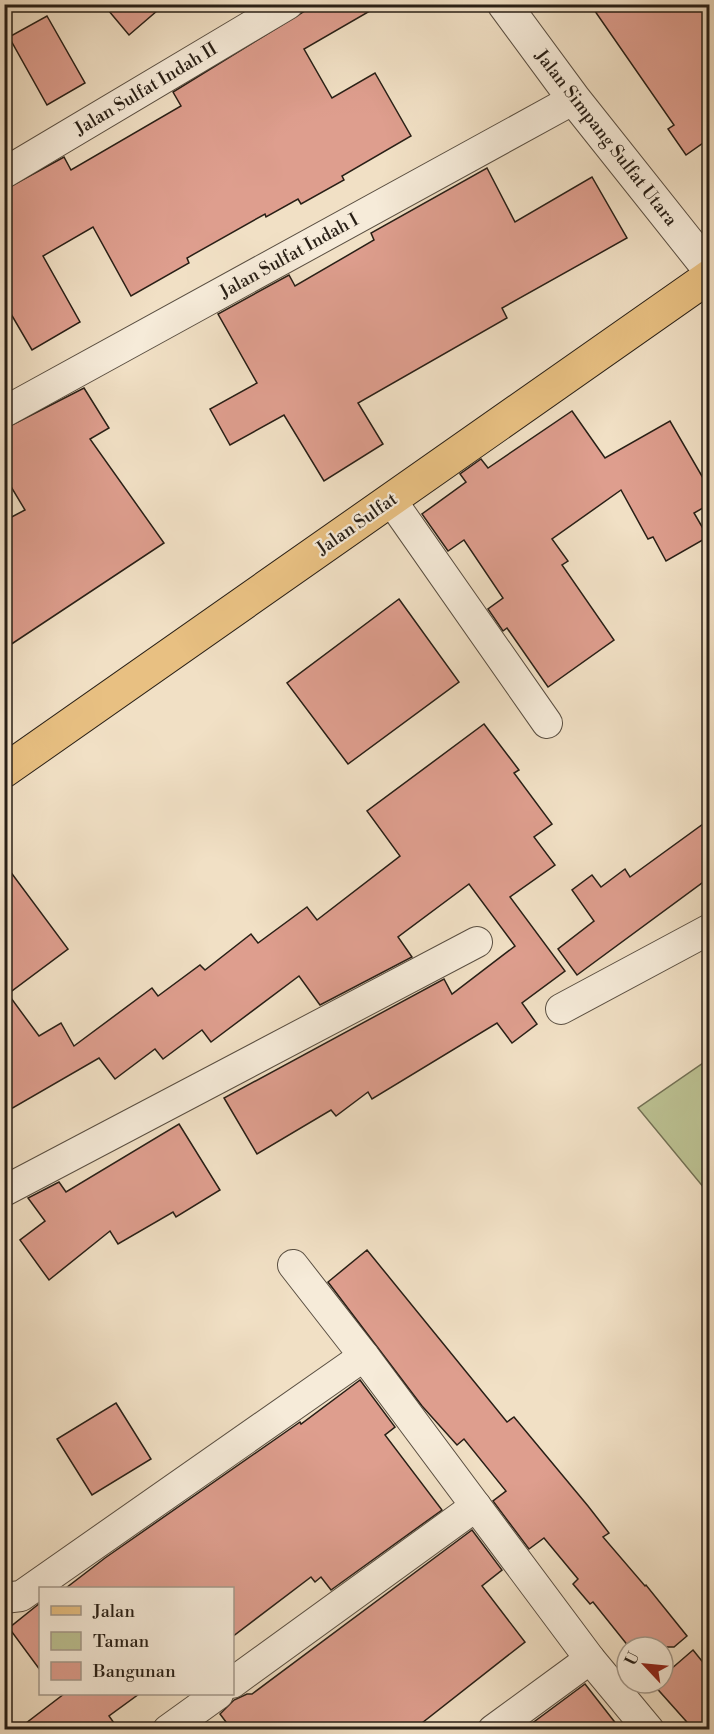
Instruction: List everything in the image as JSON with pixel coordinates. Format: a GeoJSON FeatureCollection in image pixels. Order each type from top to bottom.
{"type":"FeatureCollection","features":[{"type":"Feature","properties":{"kind":"main road","name":"Jalan Sulfat"},"geometry":{"type":"LineString","coordinates":[[4,771],[710,276]]}},
{"type":"Feature","properties":{"kind":"street","name":"Jalan Sulfat Indah II"},"geometry":{"type":"LineString","coordinates":[[4,173],[288,4]]}},
{"type":"Feature","properties":{"kind":"street","name":"Jalan Simpang Sulfat Utara"},"geometry":{"type":"LineString","coordinates":[[504,4],[574,99],[710,270]]}},
{"type":"Feature","properties":{"kind":"street","name":"Jalan Sulfat Indah I"},"geometry":{"type":"LineString","coordinates":[[4,412],[574,99]]}},
{"type":"Feature","properties":{"kind":"street"},"geometry":{"type":"LineString","coordinates":[[391,500],[547,723]]}},
{"type":"Feature","properties":{"kind":"street"},"geometry":{"type":"LineString","coordinates":[[561,1009],[710,929]]}},
{"type":"Feature","properties":{"kind":"street"},"geometry":{"type":"LineString","coordinates":[[4,1191],[477,942]]}},
{"type":"Feature","properties":{"kind":"street"},"geometry":{"type":"LineString","coordinates":[[293,1265],[364,1356],[590,1659],[649,1730]]}},
{"type":"Feature","properties":{"kind":"street"},"geometry":{"type":"LineString","coordinates":[[4,1598],[21,1596],[364,1356]]}},
{"type":"Feature","properties":{"kind":"street"},"geometry":{"type":"LineString","coordinates":[[234,1682],[476,1506]]}},
{"type":"Feature","properties":{"kind":"street"},"geometry":{"type":"LineString","coordinates":[[494,1730],[590,1659]]}},
{"type":"Feature","properties":{"kind":"street"},"geometry":{"type":"LineString","coordinates":[[168,1730],[217,1695]]}},
{"type":"Feature","properties":{"kind":"green space"},"geometry":{"type":"Polygon","coordinates":[[[709,1059],[709,1194],[638,1108],[709,1059]]]}},
{"type":"Feature","properties":{"kind":"building"},"geometry":{"type":"Polygon","coordinates":[[[103,4],[165,4],[129,35],[103,4]]]}},
{"type":"Feature","properties":{"kind":"building"},"geometry":{"type":"Polygon","coordinates":[[[316,4],[382,4],[304,49],[332,98],[375,73],[411,136],[342,176],[344,180],[301,204],[298,199],[266,217],[265,214],[187,258],[189,263],[131,296],[93,227],[43,256],[80,322],[32,350],[4,302],[4,190],[64,157],[71,170],[181,106],[173,92],[316,4]]]}},
{"type":"Feature","properties":{"kind":"building"},"geometry":{"type":"Polygon","coordinates":[[[590,4],[710,4],[710,138],[686,155],[668,129],[674,125],[590,4]]]}},
{"type":"Feature","properties":{"kind":"building"},"geometry":{"type":"Polygon","coordinates":[[[47,16],[85,83],[47,105],[9,37],[47,16]]]}},
{"type":"Feature","properties":{"kind":"building"},"geometry":{"type":"Polygon","coordinates":[[[487,168],[515,222],[592,177],[627,238],[502,308],[507,318],[358,403],[383,444],[324,481],[284,415],[230,445],[210,409],[257,383],[218,314],[289,275],[295,286],[374,240],[371,233],[487,168]]]}},
{"type":"Feature","properties":{"kind":"building"},"geometry":{"type":"Polygon","coordinates":[[[84,388],[109,428],[90,439],[164,543],[4,649],[4,521],[25,510],[4,475],[4,429],[84,388]]]}},
{"type":"Feature","properties":{"kind":"building"},"geometry":{"type":"Polygon","coordinates":[[[572,411],[605,458],[670,421],[710,490],[710,504],[694,513],[708,537],[666,561],[653,537],[648,539],[621,490],[552,539],[568,561],[562,565],[614,640],[548,687],[507,628],[503,631],[488,609],[503,598],[464,540],[448,551],[422,514],[466,482],[460,474],[481,459],[488,468],[572,411]]]}},
{"type":"Feature","properties":{"kind":"building"},"geometry":{"type":"Polygon","coordinates":[[[399,599],[459,682],[348,764],[287,683],[399,599]]]}},
{"type":"Feature","properties":{"kind":"building"},"geometry":{"type":"Polygon","coordinates":[[[484,724],[519,770],[514,773],[552,824],[534,837],[555,865],[510,897],[565,971],[522,1003],[537,1024],[512,1043],[497,1023],[372,1099],[368,1092],[336,1116],[331,1110],[257,1154],[224,1098],[444,979],[452,994],[515,946],[469,884],[398,937],[412,957],[320,1005],[299,976],[211,1042],[202,1030],[163,1059],[155,1049],[115,1079],[99,1058],[4,1113],[4,863],[68,949],[8,994],[39,1036],[61,1023],[74,1046],[152,988],[158,996],[200,965],[205,970],[251,934],[258,943],[307,907],[317,920],[400,856],[367,811],[484,724]]]}},
{"type":"Feature","properties":{"kind":"building"},"geometry":{"type":"Polygon","coordinates":[[[710,819],[710,877],[577,975],[558,949],[594,921],[572,890],[592,875],[601,887],[625,869],[630,877],[710,819]]]}},
{"type":"Feature","properties":{"kind":"building"},"geometry":{"type":"Polygon","coordinates":[[[179,1124],[220,1190],[176,1217],[173,1212],[118,1244],[110,1231],[49,1280],[20,1240],[45,1221],[28,1198],[59,1182],[66,1192],[179,1124]]]}},
{"type":"Feature","properties":{"kind":"building"},"geometry":{"type":"Polygon","coordinates":[[[367,1250],[507,1422],[514,1417],[588,1506],[609,1533],[603,1537],[687,1636],[675,1646],[675,1635],[619,1635],[593,1602],[590,1604],[573,1584],[578,1579],[544,1538],[529,1549],[493,1501],[506,1491],[464,1439],[457,1445],[422,1406],[328,1282],[367,1250]]]}},
{"type":"Feature","properties":{"kind":"building"},"geometry":{"type":"Polygon","coordinates":[[[360,1380],[395,1427],[385,1435],[442,1510],[331,1590],[321,1577],[315,1582],[311,1577],[234,1635],[234,1587],[67,1587],[105,1558],[300,1422],[301,1424],[360,1380]]]}},
{"type":"Feature","properties":{"kind":"building"},"geometry":{"type":"Polygon","coordinates":[[[116,1403],[151,1459],[92,1495],[57,1439],[116,1403]]]}},
{"type":"Feature","properties":{"kind":"building"},"geometry":{"type":"Polygon","coordinates":[[[472,1530],[502,1570],[482,1586],[525,1642],[413,1730],[232,1730],[220,1714],[234,1700],[252,1694],[472,1530]]]}},
{"type":"Feature","properties":{"kind":"building"},"geometry":{"type":"Polygon","coordinates":[[[39,1604],[39,1669],[9,1628],[39,1604]]]}},
{"type":"Feature","properties":{"kind":"building"},"geometry":{"type":"Polygon","coordinates":[[[693,1650],[710,1671],[710,1730],[694,1730],[663,1695],[675,1695],[675,1666],[693,1650]]]}},
{"type":"Feature","properties":{"kind":"building"},"geometry":{"type":"Polygon","coordinates":[[[585,1684],[621,1730],[523,1730],[585,1684]]]}},
{"type":"Feature","properties":{"kind":"building"},"geometry":{"type":"Polygon","coordinates":[[[63,1695],[138,1695],[109,1716],[119,1730],[17,1730],[63,1695]]]}}]}
